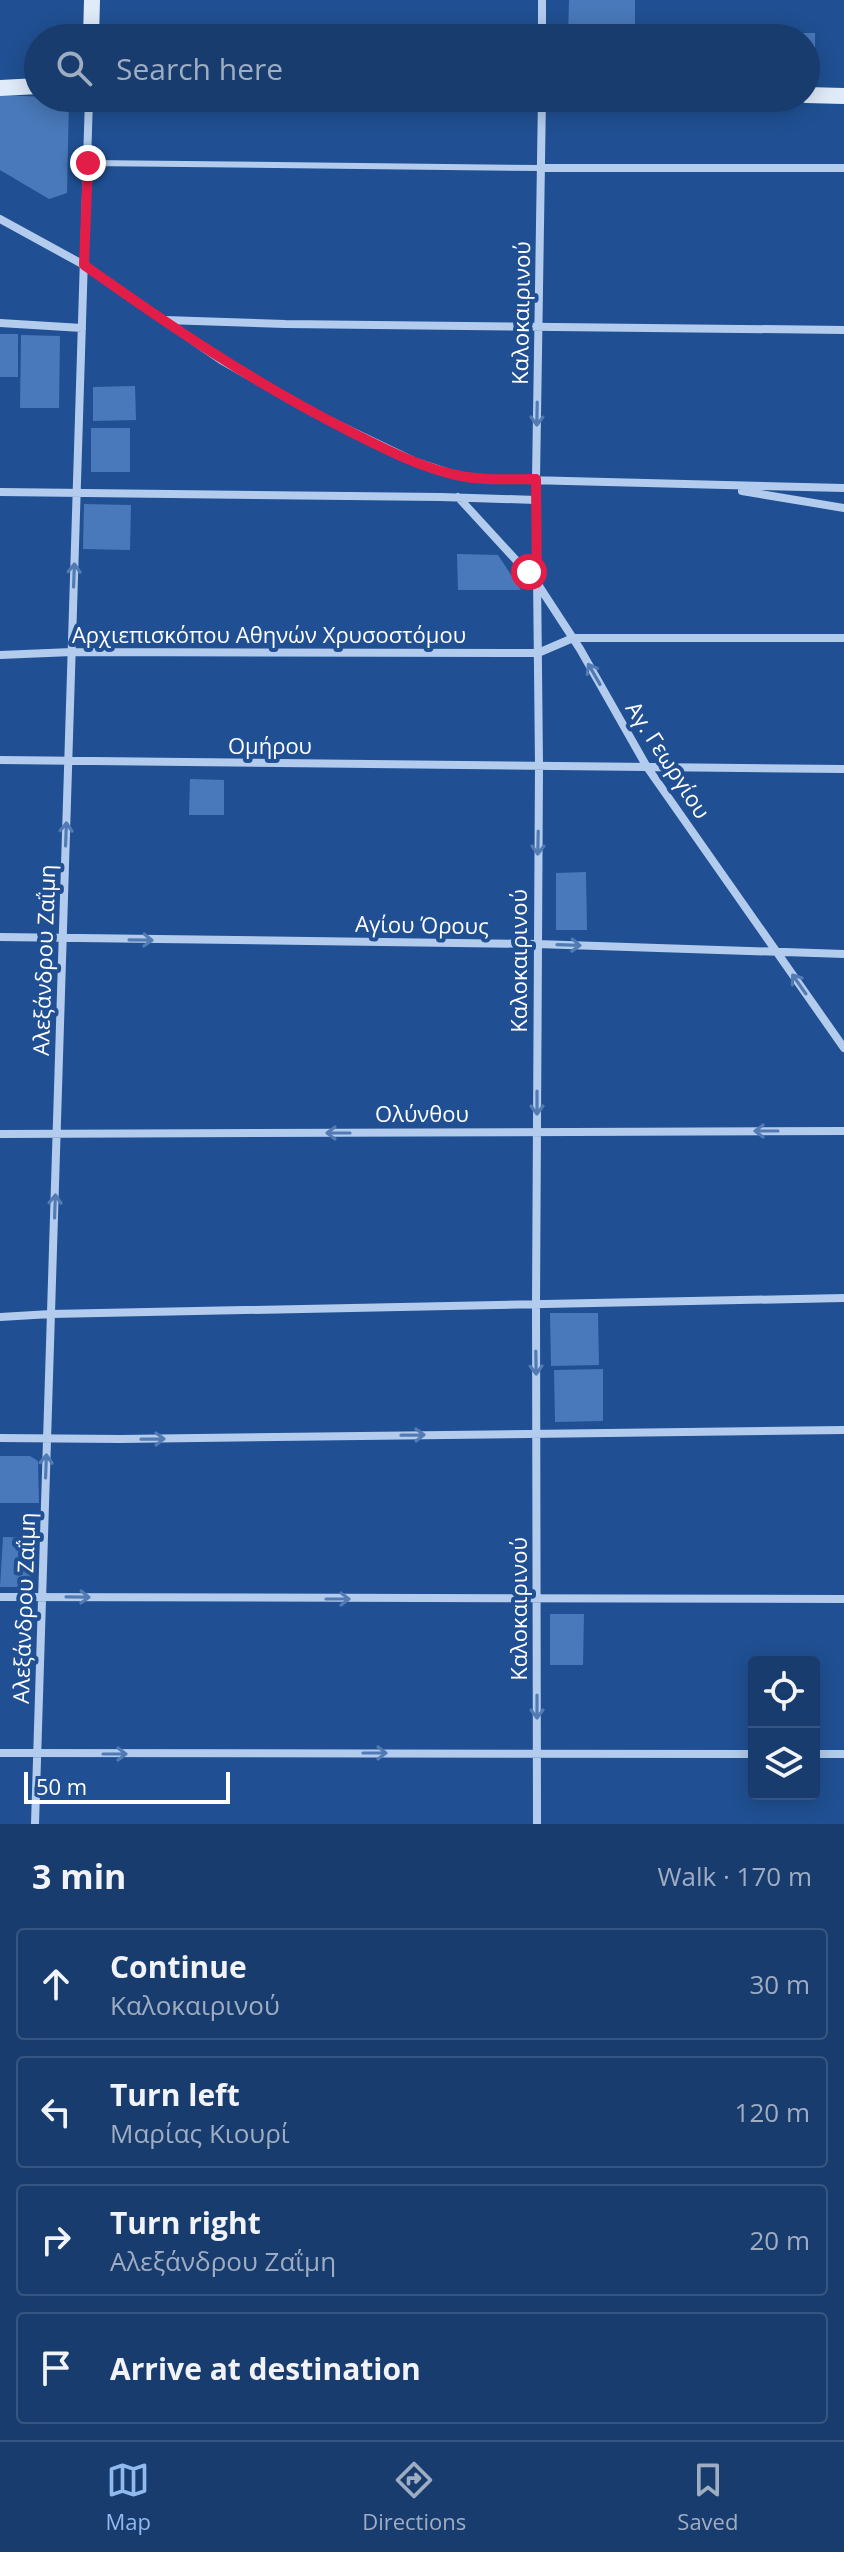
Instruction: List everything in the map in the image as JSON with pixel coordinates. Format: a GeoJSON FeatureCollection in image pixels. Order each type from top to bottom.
{"type":"FeatureCollection","features":[{"type":"Feature","properties":{"kind":"main road"},"geometry":{"type":"LineString","coordinates":[[91,24],[92,0]]}},
{"type":"Feature","properties":{"kind":"main road"},"geometry":{"type":"LineString","coordinates":[[0,88],[24,87]]}},
{"type":"Feature","properties":{"kind":"main road"},"geometry":{"type":"LineString","coordinates":[[820,95],[844,96]]}},
{"type":"Feature","properties":{"kind":"street"},"geometry":{"type":"LineString","coordinates":[[542,0],[542,24]]}},
{"type":"Feature","properties":{"kind":"street","name":"Αλεξάνδρου Ζαΐμη"},"geometry":{"type":"LineString","coordinates":[[35,1824],[89,112]]}},
{"type":"Feature","properties":{"kind":"street","name":"Καλοκαιρινού"},"geometry":{"type":"LineString","coordinates":[[537,1824],[539,765],[536,479],[542,112]]}},
{"type":"Feature","properties":{"kind":"street"},"geometry":{"type":"LineString","coordinates":[[541,168],[844,168]]}},
{"type":"Feature","properties":{"kind":"street"},"geometry":{"type":"LineString","coordinates":[[0,219],[84,265],[221,360],[314,413],[382,448],[456,475],[484,479],[713,487],[844,488]]}},
{"type":"Feature","properties":{"kind":"street"},"geometry":{"type":"LineString","coordinates":[[162,320],[844,330]]}},
{"type":"Feature","properties":{"kind":"street"},"geometry":{"type":"LineString","coordinates":[[0,323],[82,328]]}},
{"type":"Feature","properties":{"kind":"street"},"geometry":{"type":"LineString","coordinates":[[713,487],[844,508]]}},
{"type":"Feature","properties":{"kind":"street"},"geometry":{"type":"LineString","coordinates":[[0,492],[536,500]]}},
{"type":"Feature","properties":{"kind":"street","name":"Αγ. Γεωργίου"},"geometry":{"type":"LineString","coordinates":[[458,497],[537,583],[573,638],[647,767],[844,1048]]}},
{"type":"Feature","properties":{"kind":"street"},"geometry":{"type":"LineString","coordinates":[[538,653],[573,638],[844,638]]}},
{"type":"Feature","properties":{"kind":"street","name":"Αρχιεπισκόπου Αθηνών Χρυσοστόμου"},"geometry":{"type":"LineString","coordinates":[[0,655],[72,652],[538,653]]}},
{"type":"Feature","properties":{"kind":"street","name":"Ομήρου"},"geometry":{"type":"LineString","coordinates":[[0,760],[844,769]]}},
{"type":"Feature","properties":{"kind":"street","name":"Αγίου Όρους"},"geometry":{"type":"LineString","coordinates":[[0,937],[537,944],[844,954]]}},
{"type":"Feature","properties":{"kind":"street","name":"Ολύνθου"},"geometry":{"type":"LineString","coordinates":[[0,1134],[844,1131]]}},
{"type":"Feature","properties":{"kind":"street"},"geometry":{"type":"LineString","coordinates":[[0,1317],[844,1298]]}},
{"type":"Feature","properties":{"kind":"street"},"geometry":{"type":"LineString","coordinates":[[0,1438],[844,1430]]}},
{"type":"Feature","properties":{"kind":"street"},"geometry":{"type":"LineString","coordinates":[[0,1597],[844,1599]]}},
{"type":"Feature","properties":{"kind":"street"},"geometry":{"type":"LineString","coordinates":[[0,1753],[748,1754]]}},
{"type":"Feature","properties":{"kind":"street"},"geometry":{"type":"LineString","coordinates":[[820,1754],[844,1754]]}},
{"type":"Feature","properties":{"kind":"lane"},"geometry":{"type":"LineString","coordinates":[[88,163],[541,168]]}},
{"type":"Feature","properties":{"kind":"building"},"geometry":{"type":"Polygon","coordinates":[[[569,0],[635,0],[635,24],[568,24],[569,0]]]}},
{"type":"Feature","properties":{"kind":"building"},"geometry":{"type":"Polygon","coordinates":[[[0,95],[24,96],[24,112],[69,112],[67,193],[49,199],[0,170],[0,95]]]}},
{"type":"Feature","properties":{"kind":"building"},"geometry":{"type":"Polygon","coordinates":[[[0,334],[18,334],[18,377],[0,377],[0,334]]]}},
{"type":"Feature","properties":{"kind":"building"},"geometry":{"type":"Polygon","coordinates":[[[21,335],[60,336],[59,408],[20,408],[21,335]]]}},
{"type":"Feature","properties":{"kind":"building"},"geometry":{"type":"Polygon","coordinates":[[[135,386],[136,420],[93,421],[93,387],[135,386]]]}},
{"type":"Feature","properties":{"kind":"building"},"geometry":{"type":"Polygon","coordinates":[[[91,428],[130,428],[130,472],[91,472],[91,428]]]}},
{"type":"Feature","properties":{"kind":"building"},"geometry":{"type":"Polygon","coordinates":[[[84,504],[131,505],[130,550],[83,549],[84,504]]]}},
{"type":"Feature","properties":{"kind":"building"},"geometry":{"type":"Polygon","coordinates":[[[457,554],[498,555],[521,590],[458,590],[457,554]]]}},
{"type":"Feature","properties":{"kind":"building"},"geometry":{"type":"Polygon","coordinates":[[[190,779],[224,780],[224,815],[189,815],[190,779]]]}},
{"type":"Feature","properties":{"kind":"building"},"geometry":{"type":"Polygon","coordinates":[[[586,872],[587,930],[556,930],[556,873],[586,872]]]}},
{"type":"Feature","properties":{"kind":"building"},"geometry":{"type":"Polygon","coordinates":[[[550,1313],[598,1313],[599,1365],[551,1366],[550,1313]]]}},
{"type":"Feature","properties":{"kind":"building"},"geometry":{"type":"Polygon","coordinates":[[[603,1369],[603,1421],[555,1422],[554,1370],[603,1369]]]}},
{"type":"Feature","properties":{"kind":"building"},"geometry":{"type":"Polygon","coordinates":[[[0,1456],[30,1456],[38,1461],[39,1503],[0,1503],[0,1456]]]}},
{"type":"Feature","properties":{"kind":"building"},"geometry":{"type":"Polygon","coordinates":[[[3,1537],[31,1538],[31,1587],[0,1587],[3,1537]]]}},
{"type":"Feature","properties":{"kind":"building"},"geometry":{"type":"Polygon","coordinates":[[[550,1614],[584,1614],[583,1665],[550,1665],[550,1614]]]}},
{"type":"Feature","properties":{"kind":"route"},"geometry":{"type":"LineString","coordinates":[[88,163],[84,265],[221,360],[382,448],[456,475],[484,479],[536,479],[537,583],[529,572]]}}]}
